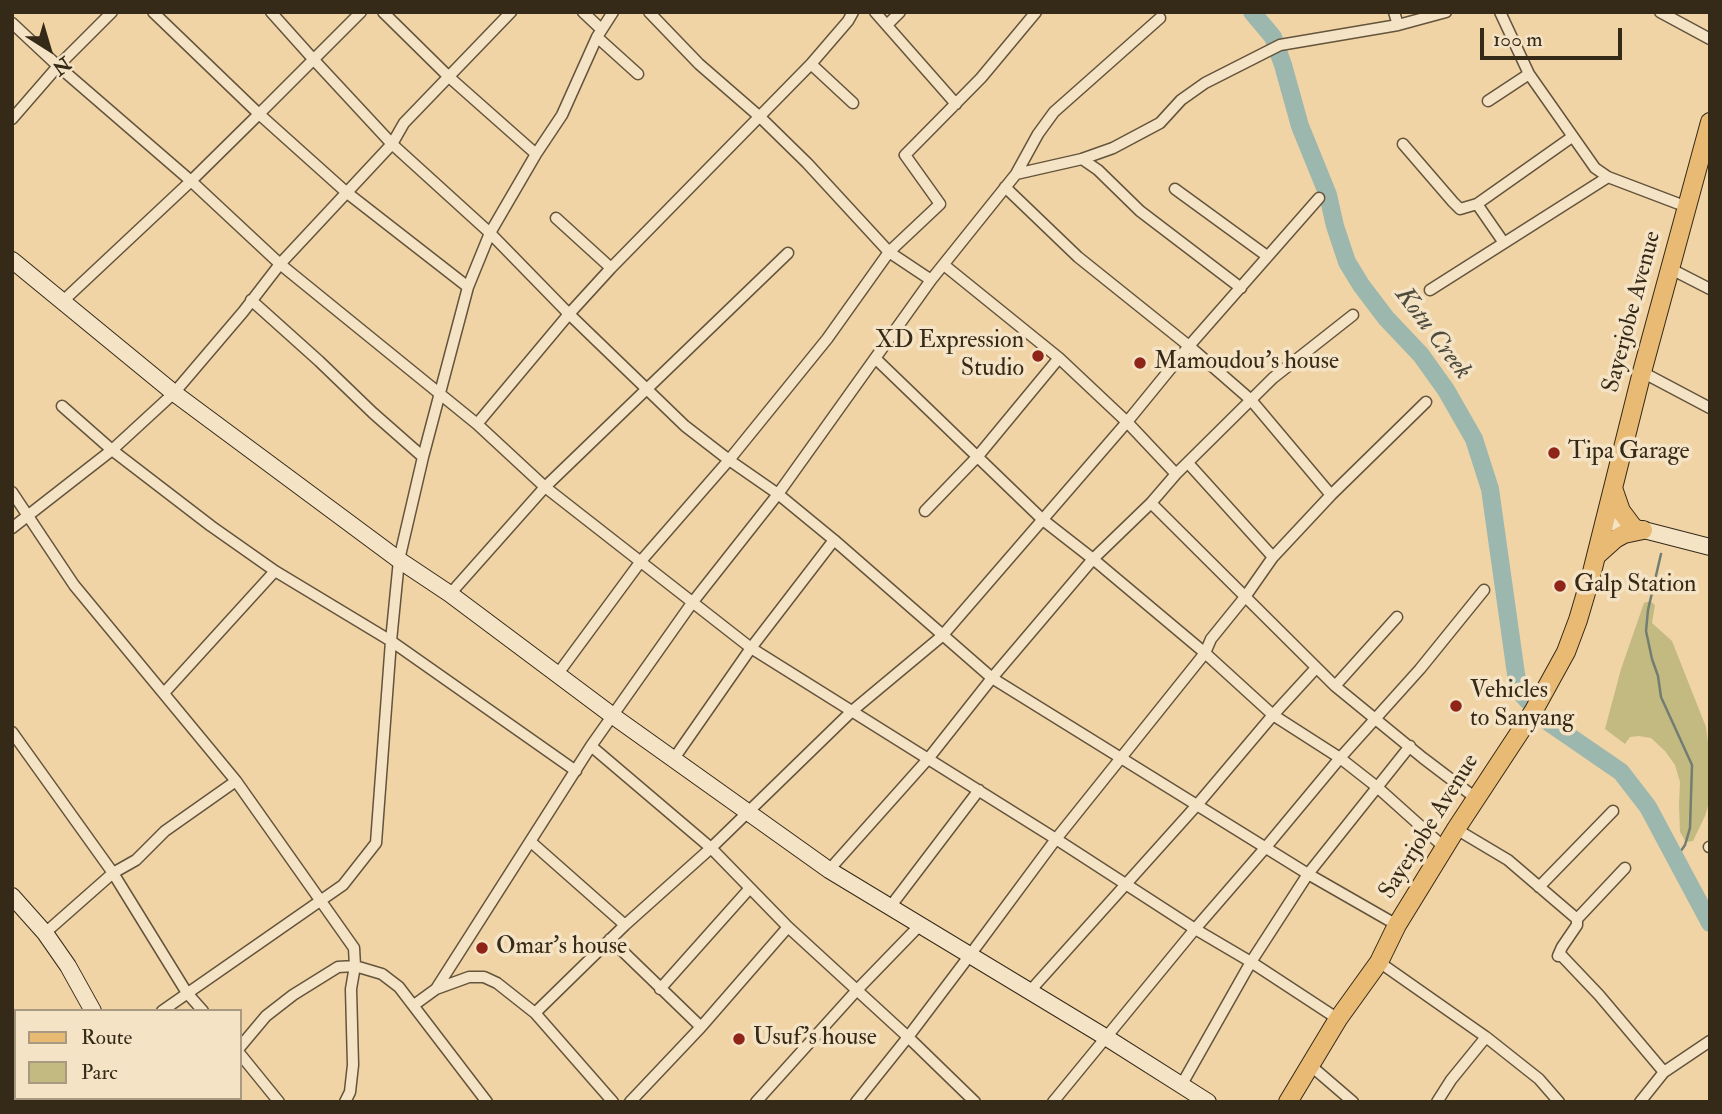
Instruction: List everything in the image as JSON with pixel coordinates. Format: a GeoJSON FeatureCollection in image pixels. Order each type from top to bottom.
{"type":"FeatureCollection","features":[{"type":"Feature","properties":{"kind":"main road","name":"Sayerjobe Avenue"},"geometry":{"type":"LineString","coordinates":[[1287,1102],[1338,1019],[1379,962],[1397,925],[1533,712],[1566,652],[1584,601],[1669,268],[1710,122]]}},
{"type":"Feature","properties":{"kind":"main road"},"geometry":{"type":"LineString","coordinates":[[1596,556],[1615,539],[1638,528],[1617,504],[1613,488]]}},
{"type":"Feature","properties":{"kind":"street"},"geometry":{"type":"LineString","coordinates":[[12,119],[58,66],[112,12]]}},
{"type":"Feature","properties":{"kind":"street"},"geometry":{"type":"LineString","coordinates":[[153,12],[259,114],[346,192],[467,287]]}},
{"type":"Feature","properties":{"kind":"street"},"geometry":{"type":"LineString","coordinates":[[271,12],[392,144],[491,233],[569,314],[685,426],[778,494],[992,678],[1308,874],[1397,925]]}},
{"type":"Feature","properties":{"kind":"street"},"geometry":{"type":"LineString","coordinates":[[63,301],[191,181],[361,12]]}},
{"type":"Feature","properties":{"kind":"street"},"geometry":{"type":"LineString","coordinates":[[383,12],[449,77],[536,154]]}},
{"type":"Feature","properties":{"kind":"street"},"geometry":{"type":"LineString","coordinates":[[12,528],[112,450],[174,393],[281,264],[392,144],[404,123],[511,12]]}},
{"type":"Feature","properties":{"kind":"street"},"geometry":{"type":"LineString","coordinates":[[583,12],[638,74]]}},
{"type":"Feature","properties":{"kind":"street"},"geometry":{"type":"LineString","coordinates":[[165,1009],[343,885],[376,843],[399,561],[467,287],[491,233],[536,154],[562,115],[599,33],[613,12]]}},
{"type":"Feature","properties":{"kind":"street"},"geometry":{"type":"LineString","coordinates":[[649,12],[699,64],[760,117],[807,163],[889,252],[931,280]]}},
{"type":"Feature","properties":{"kind":"street"},"geometry":{"type":"LineString","coordinates":[[477,424],[569,314],[811,64],[853,12]]}},
{"type":"Feature","properties":{"kind":"street"},"geometry":{"type":"LineString","coordinates":[[874,12],[956,104]]}},
{"type":"Feature","properties":{"kind":"street"},"geometry":{"type":"LineString","coordinates":[[887,25],[900,12]]}},
{"type":"Feature","properties":{"kind":"street"},"geometry":{"type":"LineString","coordinates":[[556,675],[640,561],[729,460],[827,339],[889,252],[940,204],[905,155],[981,78],[1036,12]]}},
{"type":"Feature","properties":{"kind":"street"},"geometry":{"type":"LineString","coordinates":[[1394,12],[1398,25]]}},
{"type":"Feature","properties":{"kind":"street"},"geometry":{"type":"LineString","coordinates":[[1016,174],[1082,159],[1114,148],[1148,131],[1167,117],[1191,92],[1277,47],[1398,25],[1446,12]]}},
{"type":"Feature","properties":{"kind":"street"},"geometry":{"type":"LineString","coordinates":[[1500,12],[1529,74],[1595,169],[1608,177],[1687,207]]}},
{"type":"Feature","properties":{"kind":"street"},"geometry":{"type":"LineString","coordinates":[[1660,12],[1710,39]]}},
{"type":"Feature","properties":{"kind":"street"},"geometry":{"type":"LineString","coordinates":[[436,989],[591,746],[692,603],[778,494],[931,280],[1016,174],[1038,134],[1054,112],[1160,18]]}},
{"type":"Feature","properties":{"kind":"street"},"geometry":{"type":"LineString","coordinates":[[12,23],[281,264],[477,424],[545,487],[751,649],[979,790],[1338,1019]]}},
{"type":"Feature","properties":{"kind":"street"},"geometry":{"type":"LineString","coordinates":[[811,64],[853,103]]}},
{"type":"Feature","properties":{"kind":"street"},"geometry":{"type":"LineString","coordinates":[[1488,101],[1529,74]]}},
{"type":"Feature","properties":{"kind":"street"},"geometry":{"type":"LineString","coordinates":[[1404,144],[1460,209],[1477,204],[1572,137]]}},
{"type":"Feature","properties":{"kind":"street"},"geometry":{"type":"LineString","coordinates":[[1082,159],[1098,170],[1140,211],[1241,288]]}},
{"type":"Feature","properties":{"kind":"street"},"geometry":{"type":"LineString","coordinates":[[1430,290],[1608,177]]}},
{"type":"Feature","properties":{"kind":"street"},"geometry":{"type":"LineString","coordinates":[[1005,187],[1078,257],[1189,346],[1251,400],[1331,495]]}},
{"type":"Feature","properties":{"kind":"street"},"geometry":{"type":"LineString","coordinates":[[1175,189],[1267,256]]}},
{"type":"Feature","properties":{"kind":"street"},"geometry":{"type":"LineString","coordinates":[[535,1013],[852,711],[942,636],[1319,198]]}},
{"type":"Feature","properties":{"kind":"street"},"geometry":{"type":"LineString","coordinates":[[1477,204],[1504,243]]}},
{"type":"Feature","properties":{"kind":"street"},"geometry":{"type":"LineString","coordinates":[[556,218],[611,268]]}},
{"type":"Feature","properties":{"kind":"street"},"geometry":{"type":"LineString","coordinates":[[450,594],[545,487],[788,253]]}},
{"type":"Feature","properties":{"kind":"street"},"geometry":{"type":"LineString","coordinates":[[12,260],[174,393],[399,561],[450,594],[556,675],[829,870],[1208,1102]]}},
{"type":"Feature","properties":{"kind":"street"},"geometry":{"type":"LineString","coordinates":[[944,265],[1059,358],[1127,422],[1176,474]]}},
{"type":"Feature","properties":{"kind":"street"},"geometry":{"type":"LineString","coordinates":[[1669,268],[1710,289]]}},
{"type":"Feature","properties":{"kind":"street"},"geometry":{"type":"LineString","coordinates":[[251,300],[423,457]]}},
{"type":"Feature","properties":{"kind":"street"},"geometry":{"type":"LineString","coordinates":[[829,870],[928,759],[992,678],[1093,559],[1273,378],[1353,315]]}},
{"type":"Feature","properties":{"kind":"street"},"geometry":{"type":"LineString","coordinates":[[925,511],[978,456],[1059,358]]}},
{"type":"Feature","properties":{"kind":"street"},"geometry":{"type":"LineString","coordinates":[[876,359],[1043,520],[1205,653],[1273,715],[1340,758],[1445,848]]}},
{"type":"Feature","properties":{"kind":"street"},"geometry":{"type":"LineString","coordinates":[[1642,372],[1710,408]]}},
{"type":"Feature","properties":{"kind":"street"},"geometry":{"type":"LineString","coordinates":[[856,1102],[971,955],[1056,839],[1205,653],[1211,639],[1273,557],[1331,495],[1426,402]]}},
{"type":"Feature","properties":{"kind":"street"},"geometry":{"type":"LineString","coordinates":[[62,406],[112,450],[211,526],[275,571],[391,641],[576,771]]}},
{"type":"Feature","properties":{"kind":"street"},"geometry":{"type":"LineString","coordinates":[[1188,463],[1273,557]]}},
{"type":"Feature","properties":{"kind":"street"},"geometry":{"type":"LineString","coordinates":[[12,492],[74,585],[236,781],[354,948],[355,966],[351,989],[353,1065],[350,1091],[345,1102]]}},
{"type":"Feature","properties":{"kind":"street"},"geometry":{"type":"LineString","coordinates":[[1151,503],[1335,686],[1477,799]]}},
{"type":"Feature","properties":{"kind":"street"},"geometry":{"type":"LineString","coordinates":[[1605,520],[1710,547]]}},
{"type":"Feature","properties":{"kind":"street"},"geometry":{"type":"LineString","coordinates":[[673,760],[751,649],[834,540]]}},
{"type":"Feature","properties":{"kind":"street"},"geometry":{"type":"LineString","coordinates":[[164,693],[275,571]]}},
{"type":"Feature","properties":{"kind":"street"},"geometry":{"type":"LineString","coordinates":[[1054,1102],[1195,929],[1340,758],[1420,669],[1484,590]]}},
{"type":"Feature","properties":{"kind":"street"},"geometry":{"type":"LineString","coordinates":[[1335,686],[1397,617]]}},
{"type":"Feature","properties":{"kind":"street"},"geometry":{"type":"LineString","coordinates":[[1030,991],[1316,668]]}},
{"type":"Feature","properties":{"kind":"street"},"geometry":{"type":"LineString","coordinates":[[12,732],[113,873],[187,993],[200,1009]]}},
{"type":"Feature","properties":{"kind":"street"},"geometry":{"type":"LineString","coordinates":[[591,746],[711,848],[788,927],[975,1102]]}},
{"type":"Feature","properties":{"kind":"street"},"geometry":{"type":"LineString","coordinates":[[1182,1084],[1251,962],[1308,874],[1410,746]]}},
{"type":"Feature","properties":{"kind":"street"},"geometry":{"type":"LineString","coordinates":[[45,933],[113,873],[136,860],[165,831],[236,781]]}},
{"type":"Feature","properties":{"kind":"street"},"geometry":{"type":"LineString","coordinates":[[890,907],[979,790]]}},
{"type":"Feature","properties":{"kind":"street"},"geometry":{"type":"LineString","coordinates":[[1539,887],[1613,811]]}},
{"type":"Feature","properties":{"kind":"street"},"geometry":{"type":"LineString","coordinates":[[1457,829],[1508,860],[1577,919]]}},
{"type":"Feature","properties":{"kind":"street"},"geometry":{"type":"LineString","coordinates":[[531,842],[625,925]]}},
{"type":"Feature","properties":{"kind":"street"},"geometry":{"type":"LineString","coordinates":[[1625,868],[1577,919],[1577,925],[1558,956],[1561,955],[1599,995],[1664,1072]]}},
{"type":"Feature","properties":{"kind":"street"},"geometry":{"type":"LineString","coordinates":[[660,989],[750,888]]}},
{"type":"Feature","properties":{"kind":"street"},"geometry":{"type":"LineString","coordinates":[[12,896],[45,933],[92,1009]]}},
{"type":"Feature","properties":{"kind":"street"},"geometry":{"type":"LineString","coordinates":[[756,1102],[920,925]]}},
{"type":"Feature","properties":{"kind":"street"},"geometry":{"type":"LineString","coordinates":[[630,1102],[701,1027],[788,927]]}},
{"type":"Feature","properties":{"kind":"street"},"geometry":{"type":"LineString","coordinates":[[610,939],[701,1027]]}},
{"type":"Feature","properties":{"kind":"street"},"geometry":{"type":"LineString","coordinates":[[1379,962],[1486,1037],[1539,1079],[1559,1102]]}},
{"type":"Feature","properties":{"kind":"street"},"geometry":{"type":"LineString","coordinates":[[242,1045],[266,1016],[293,995],[338,967],[355,966],[382,974],[399,986],[487,1102]]}},
{"type":"Feature","properties":{"kind":"street"},"geometry":{"type":"LineString","coordinates":[[414,1006],[436,989],[469,978],[484,977],[497,983],[535,1013],[614,1102]]}},
{"type":"Feature","properties":{"kind":"street"},"geometry":{"type":"LineString","coordinates":[[1437,1102],[1486,1037]]}},
{"type":"Feature","properties":{"kind":"street"},"geometry":{"type":"LineString","coordinates":[[1640,1102],[1664,1072],[1710,1041]]}},
{"type":"Feature","properties":{"kind":"street"},"geometry":{"type":"LineString","coordinates":[[242,1056],[279,1102]]}},
{"type":"Feature","properties":{"kind":"street"},"geometry":{"type":"LineString","coordinates":[[1311,1065],[1353,1102]]}},
{"type":"Feature","properties":{"kind":"green space"},"geometry":{"type":"Polygon","coordinates":[[[1650,601],[1655,605],[1652,623],[1672,641],[1706,727],[1710,759],[1710,799],[1693,841],[1686,842],[1680,832],[1680,782],[1675,765],[1665,751],[1651,738],[1630,737],[1625,744],[1605,729],[1621,669],[1644,603],[1650,601]]]}},
{"type":"Feature","properties":{"kind":"waterway","name":"Kotu Creek"},"geometry":{"type":"LineString","coordinates":[[1252,12],[1273,37],[1300,126],[1328,195],[1347,262],[1386,318],[1421,355],[1446,390],[1474,439],[1490,489],[1516,674],[1520,692],[1528,701]]}},
{"type":"Feature","properties":{"kind":"waterway"},"geometry":{"type":"LineString","coordinates":[[1661,554],[1646,631],[1661,697],[1692,765],[1690,828],[1685,845],[1676,858]]}},
{"type":"Feature","properties":{"kind":"waterway","name":"Kotu Creek"},"geometry":{"type":"LineString","coordinates":[[1544,719],[1621,772],[1648,807],[1710,923]]}},
{"type":"Feature","properties":{"kind":"place","name":"XD Expression Studio"},"geometry":{"type":"Point","coordinates":[1038,356]}},
{"type":"Feature","properties":{"kind":"place","name":"Mamoudou's house"},"geometry":{"type":"Point","coordinates":[1140,363]}},
{"type":"Feature","properties":{"kind":"place","name":"Tipa Garage"},"geometry":{"type":"Point","coordinates":[1554,453]}},
{"type":"Feature","properties":{"kind":"place","name":"Galp Station"},"geometry":{"type":"Point","coordinates":[1560,586]}},
{"type":"Feature","properties":{"kind":"place","name":"Vehicles to Sanyang"},"geometry":{"type":"Point","coordinates":[1456,706]}},
{"type":"Feature","properties":{"kind":"place","name":"Omar's house"},"geometry":{"type":"Point","coordinates":[482,948]}},
{"type":"Feature","properties":{"kind":"place","name":"Usuf's house"},"geometry":{"type":"Point","coordinates":[739,1039]}}]}
